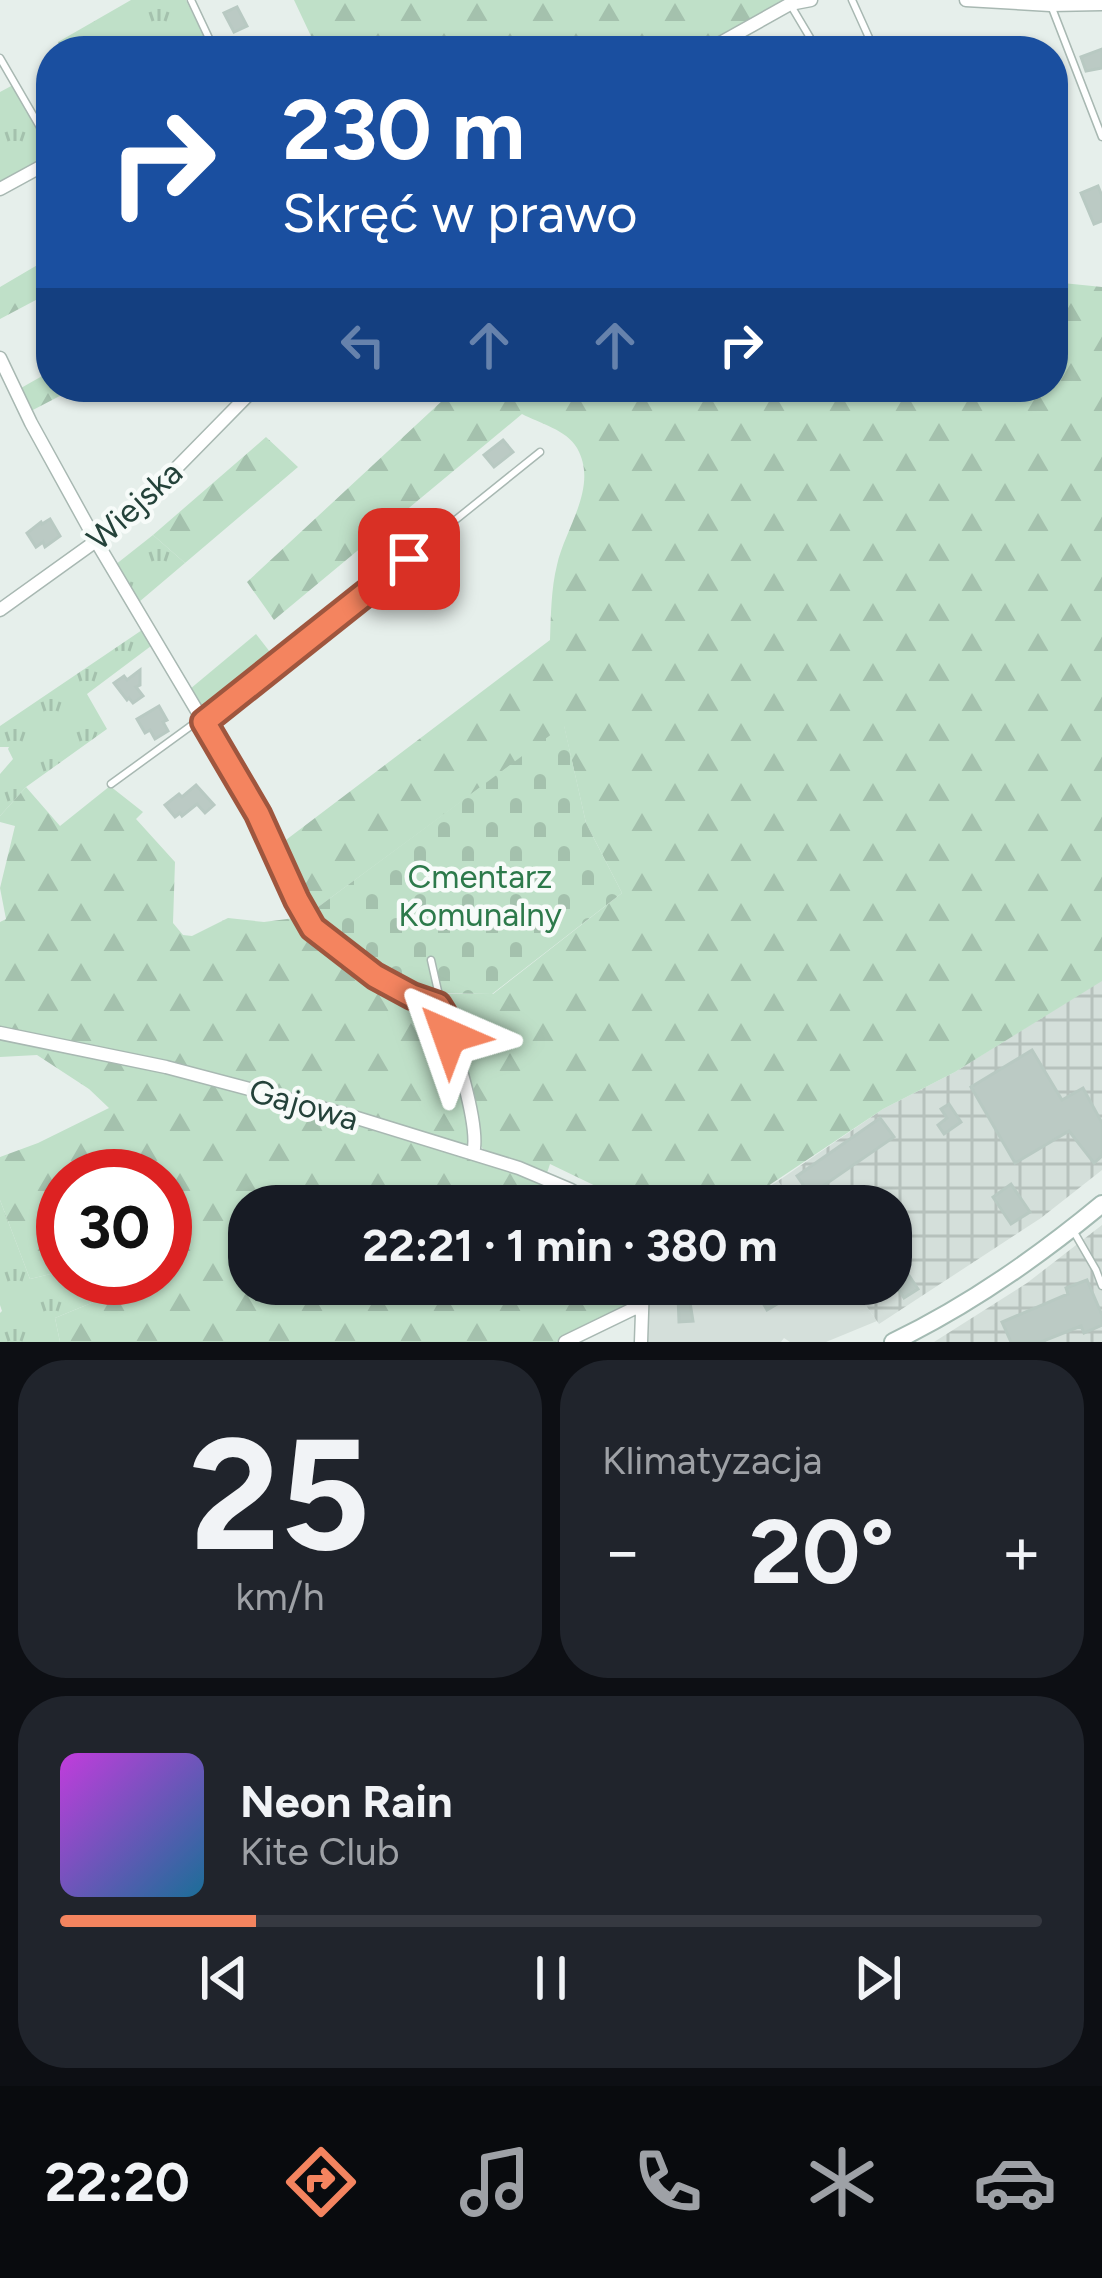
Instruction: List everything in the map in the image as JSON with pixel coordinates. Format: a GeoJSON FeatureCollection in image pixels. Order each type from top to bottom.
{"type":"FeatureCollection","features":[{"type":"Feature","properties":{"kind":"street"},"geometry":{"type":"LineString","coordinates":[[731,36],[789,2],[811,0]]}},
{"type":"Feature","properties":{"kind":"street"},"geometry":{"type":"LineString","coordinates":[[966,0],[1102,4]]}},
{"type":"Feature","properties":{"kind":"street"},"geometry":{"type":"LineString","coordinates":[[0,189],[36,170]]}},
{"type":"Feature","properties":{"kind":"street"},"geometry":{"type":"LineString","coordinates":[[0,358],[97,541],[258,814],[313,928],[364,969],[443,1013],[476,1140],[473,1154]]}},
{"type":"Feature","properties":{"kind":"street","name":"Wiejska"},"geometry":{"type":"LineString","coordinates":[[0,610],[97,541],[147,498],[241,402]]}},
{"type":"Feature","properties":{"kind":"street","name":"Gajowa"},"geometry":{"type":"LineString","coordinates":[[0,1033],[244,1087],[473,1154],[559,1185]]}},
{"type":"Feature","properties":{"kind":"street"},"geometry":{"type":"LineString","coordinates":[[892,1342],[921,1335],[1102,1204]]}},
{"type":"Feature","properties":{"kind":"street"},"geometry":{"type":"LineString","coordinates":[[641,1342],[642,1305]]}},
{"type":"Feature","properties":{"kind":"street"},"geometry":{"type":"LineString","coordinates":[[565,1342],[642,1308]]}},
{"type":"Feature","properties":{"kind":"lane"},"geometry":{"type":"LineString","coordinates":[[191,0],[208,36]]}},
{"type":"Feature","properties":{"kind":"lane"},"geometry":{"type":"LineString","coordinates":[[852,0],[868,36]]}},
{"type":"Feature","properties":{"kind":"lane"},"geometry":{"type":"LineString","coordinates":[[789,2],[809,36]]}},
{"type":"Feature","properties":{"kind":"lane"},"geometry":{"type":"LineString","coordinates":[[1051,5],[1063,36]]}},
{"type":"Feature","properties":{"kind":"lane"},"geometry":{"type":"LineString","coordinates":[[1068,49],[1102,137]]}},
{"type":"Feature","properties":{"kind":"lane"},"geometry":{"type":"LineString","coordinates":[[0,58],[36,120]]}},
{"type":"Feature","properties":{"kind":"lane"},"geometry":{"type":"LineString","coordinates":[[111,784],[292,655],[540,452]]}},
{"type":"Feature","properties":{"kind":"lane"},"geometry":{"type":"LineString","coordinates":[[431,960],[440,1000],[431,1003]]}},
{"type":"Feature","properties":{"kind":"lane"},"geometry":{"type":"LineString","coordinates":[[1072,1229],[1102,1286]]}},
{"type":"Feature","properties":{"kind":"shaded area"},"geometry":{"type":"Polygon","coordinates":[[[1102,980],[1102,1170],[1041,1218],[912,1302],[912,1185],[781,1185],[778,1181],[883,1109],[955,1072],[1102,980]]]}},
{"type":"Feature","properties":{"kind":"shaded area"},"geometry":{"type":"Polygon","coordinates":[[[1102,1225],[1102,1342],[934,1342],[1027,1283],[1102,1225]]]}},
{"type":"Feature","properties":{"kind":"shaded area"},"geometry":{"type":"Polygon","coordinates":[[[649,1305],[866,1305],[877,1321],[826,1342],[784,1338],[781,1342],[648,1342],[649,1305]]]}},
{"type":"Feature","properties":{"kind":"shaded area"},"geometry":{"type":"Polygon","coordinates":[[[866,1305],[908,1305],[879,1324],[866,1305]]]}},
{"type":"Feature","properties":{"kind":"green space"},"geometry":{"type":"Polygon","coordinates":[[[131,0],[186,0],[204,36],[68,36],[131,0]]]}},
{"type":"Feature","properties":{"kind":"green space"},"geometry":{"type":"Polygon","coordinates":[[[294,0],[785,0],[724,36],[311,36],[294,0]]]}},
{"type":"Feature","properties":{"kind":"green space"},"geometry":{"type":"Polygon","coordinates":[[[13,85],[36,124],[36,166],[0,185],[0,92],[13,85]]]}},
{"type":"Feature","properties":{"kind":"green space"},"geometry":{"type":"Polygon","coordinates":[[[36,266],[36,300],[0,319],[0,287],[36,266]]]}},
{"type":"Feature","properties":{"kind":"green space"},"geometry":{"type":"Polygon","coordinates":[[[1068,284],[1102,287],[1102,981],[955,1072],[883,1109],[769,1185],[594,1185],[550,1164],[547,1173],[483,1149],[443,994],[493,994],[622,893],[586,823],[564,726],[310,913],[278,846],[550,640],[557,565],[584,478],[577,448],[560,432],[522,414],[274,620],[247,582],[441,402],[1068,402],[1068,284]]]}},
{"type":"Feature","properties":{"kind":"green space"},"geometry":{"type":"Polygon","coordinates":[[[36,380],[36,402],[48,402],[31,411],[21,388],[36,380]]]}},
{"type":"Feature","properties":{"kind":"green space"},"geometry":{"type":"Polygon","coordinates":[[[266,437],[298,467],[185,563],[153,535],[266,437]]]}},
{"type":"Feature","properties":{"kind":"green space"},"geometry":{"type":"Polygon","coordinates":[[[153,535],[185,563],[139,602],[115,565],[153,535]]]}},
{"type":"Feature","properties":{"kind":"green space"},"geometry":{"type":"Polygon","coordinates":[[[145,628],[155,643],[87,694],[107,729],[26,787],[0,816],[0,774],[13,759],[9,747],[0,747],[0,726],[145,628]]]}},
{"type":"Feature","properties":{"kind":"green space"},"geometry":{"type":"Polygon","coordinates":[[[256,634],[277,661],[206,714],[190,689],[256,634]]]}},
{"type":"Feature","properties":{"kind":"green space","name":"Cmentarz Komunalny"},"geometry":{"type":"Polygon","coordinates":[[[564,725],[586,823],[622,893],[492,994],[418,993],[417,984],[352,946],[310,913],[564,725]]]}},
{"type":"Feature","properties":{"kind":"green space"},"geometry":{"type":"Polygon","coordinates":[[[110,786],[143,812],[136,819],[175,862],[173,923],[183,935],[192,936],[228,918],[264,922],[302,917],[437,1014],[457,1069],[471,1148],[308,1097],[149,1057],[0,1027],[0,922],[6,919],[0,888],[15,826],[0,822],[0,816],[26,787],[60,826],[110,786]]]}},
{"type":"Feature","properties":{"kind":"green space"},"geometry":{"type":"Polygon","coordinates":[[[0,1038],[116,1061],[289,1105],[546,1185],[228,1185],[228,1305],[635,1305],[556,1342],[60,1342],[55,1318],[87,1305],[192,1305],[192,1149],[36,1149],[36,1278],[30,1279],[0,1200],[0,1157],[109,1108],[37,1055],[0,1057],[0,1038]]]}},
{"type":"Feature","properties":{"kind":"green space"},"geometry":{"type":"Polygon","coordinates":[[[0,1200],[30,1279],[36,1278],[36,1305],[87,1305],[55,1318],[60,1342],[0,1342],[0,1200]]]}},
{"type":"Feature","properties":{"kind":"building"},"geometry":{"type":"Polygon","coordinates":[[[237,7],[247,26],[234,32],[224,13],[237,7]]]}},
{"type":"Feature","properties":{"kind":"building"},"geometry":{"type":"Polygon","coordinates":[[[1102,49],[1102,68],[1086,71],[1081,57],[1102,49]]]}},
{"type":"Feature","properties":{"kind":"building"},"geometry":{"type":"Polygon","coordinates":[[[1098,186],[1102,221],[1094,224],[1081,193],[1098,186]]]}},
{"type":"Feature","properties":{"kind":"building"},"geometry":{"type":"Polygon","coordinates":[[[503,440],[513,452],[494,467],[484,455],[503,440]]]}},
{"type":"Feature","properties":{"kind":"building"},"geometry":{"type":"Polygon","coordinates":[[[50,519],[60,536],[45,547],[43,542],[36,547],[27,533],[50,519]]]}},
{"type":"Feature","properties":{"kind":"building"},"geometry":{"type":"Polygon","coordinates":[[[140,670],[136,687],[143,696],[133,703],[114,683],[140,670]]]}},
{"type":"Feature","properties":{"kind":"building"},"geometry":{"type":"Polygon","coordinates":[[[159,706],[168,731],[155,739],[137,719],[159,706]]]}},
{"type":"Feature","properties":{"kind":"building"},"geometry":{"type":"Polygon","coordinates":[[[196,785],[214,805],[205,813],[197,804],[175,817],[165,805],[196,785]]]}},
{"type":"Feature","properties":{"kind":"building"},"geometry":{"type":"Polygon","coordinates":[[[1032,1050],[1062,1100],[1083,1088],[1102,1123],[1102,1156],[1094,1163],[1069,1131],[1015,1163],[971,1087],[1032,1050]]]}},
{"type":"Feature","properties":{"kind":"building"},"geometry":{"type":"Polygon","coordinates":[[[949,1104],[961,1122],[944,1134],[938,1125],[947,1118],[941,1109],[949,1104]]]}},
{"type":"Feature","properties":{"kind":"building"},"geometry":{"type":"Polygon","coordinates":[[[880,1118],[894,1137],[824,1185],[803,1185],[797,1176],[880,1118]]]}},
{"type":"Feature","properties":{"kind":"building"},"geometry":{"type":"Polygon","coordinates":[[[1011,1184],[1030,1212],[1011,1224],[993,1197],[1011,1184]]]}},
{"type":"Feature","properties":{"kind":"building"},"geometry":{"type":"Polygon","coordinates":[[[1087,1280],[1102,1325],[1084,1333],[1081,1326],[1041,1342],[1011,1342],[1002,1322],[1068,1294],[1066,1288],[1087,1280]]]}},
{"type":"Feature","properties":{"kind":"building"},"geometry":{"type":"Polygon","coordinates":[[[678,1305],[690,1305],[693,1321],[679,1322],[678,1305]]]}},
{"type":"Feature","properties":{"kind":"route"},"geometry":{"type":"LineString","coordinates":[[409,559],[204,722],[258,814],[313,928],[375,976],[438,1005],[449,1036]]}}]}
